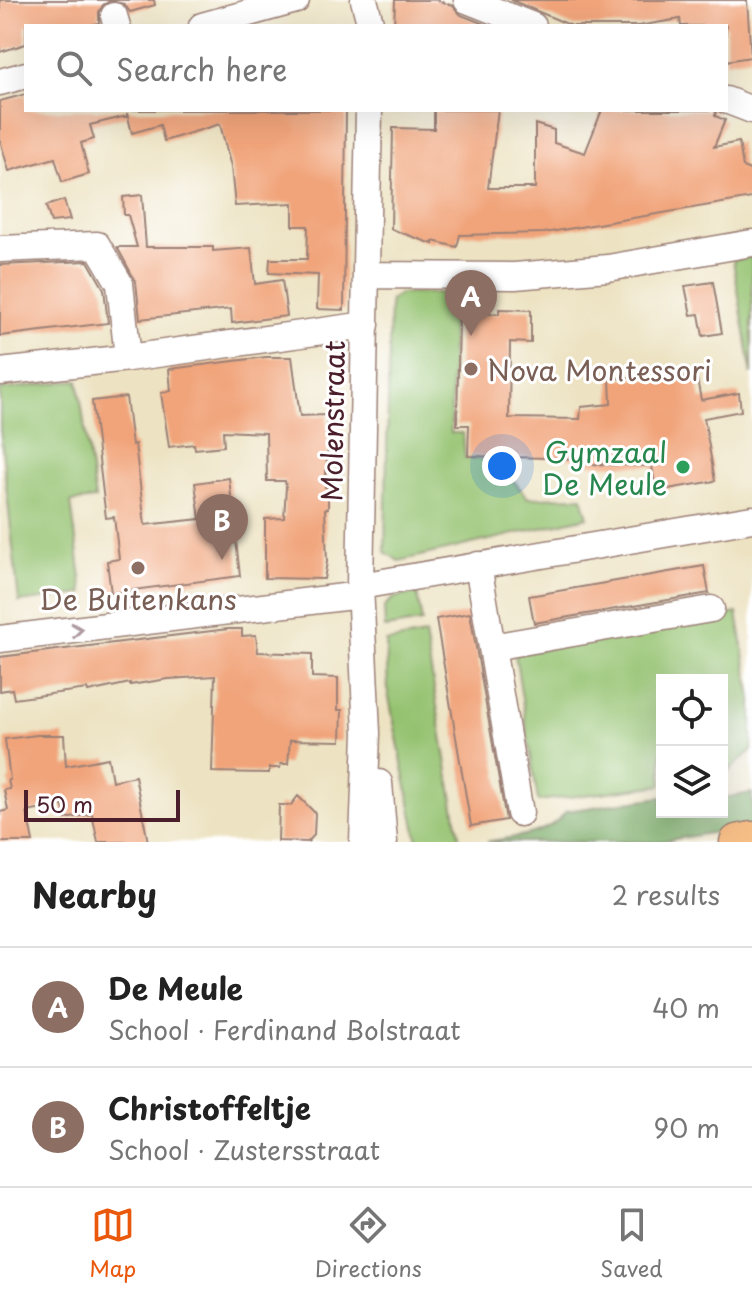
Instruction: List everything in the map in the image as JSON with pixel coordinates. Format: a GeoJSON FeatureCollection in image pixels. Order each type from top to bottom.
{"type":"FeatureCollection","features":[{"type":"Feature","properties":{"kind":"main road"},"geometry":{"type":"LineString","coordinates":[[737,842],[752,839]]}},
{"type":"Feature","properties":{"kind":"street"},"geometry":{"type":"LineString","coordinates":[[209,24],[296,0]]}},
{"type":"Feature","properties":{"kind":"street"},"geometry":{"type":"LineString","coordinates":[[364,0],[370,24]]}},
{"type":"Feature","properties":{"kind":"street"},"geometry":{"type":"LineString","coordinates":[[477,2],[528,24]]}},
{"type":"Feature","properties":{"kind":"street"},"geometry":{"type":"LineString","coordinates":[[0,82],[24,76]]}},
{"type":"Feature","properties":{"kind":"street"},"geometry":{"type":"LineString","coordinates":[[728,101],[752,110]]}},
{"type":"Feature","properties":{"kind":"street","name":"Molenstraat"},"geometry":{"type":"LineString","coordinates":[[363,842],[367,733],[360,590],[369,112]]}},
{"type":"Feature","properties":{"kind":"street"},"geometry":{"type":"LineString","coordinates":[[367,275],[515,276],[608,268],[752,243]]}},
{"type":"Feature","properties":{"kind":"street"},"geometry":{"type":"LineString","coordinates":[[0,249],[97,245],[120,284],[128,358]]}},
{"type":"Feature","properties":{"kind":"street"},"geometry":{"type":"LineString","coordinates":[[0,372],[128,358],[366,325]]}},
{"type":"Feature","properties":{"kind":"street"},"geometry":{"type":"LineString","coordinates":[[0,639],[360,590],[478,565],[752,519]]}},
{"type":"Feature","properties":{"kind":"street"},"geometry":{"type":"LineString","coordinates":[[478,565],[520,813]]}},
{"type":"Feature","properties":{"kind":"street"},"geometry":{"type":"LineString","coordinates":[[492,647],[711,609]]}},
{"type":"Feature","properties":{"kind":"street","name":"Molenstraat"},"geometry":{"type":"LineString","coordinates":[[367,733],[380,790],[384,842]]}},
{"type":"Feature","properties":{"kind":"green space"},"geometry":{"type":"Polygon","coordinates":[[[752,257],[752,375],[733,260],[752,257]]]}},
{"type":"Feature","properties":{"kind":"green space"},"geometry":{"type":"Polygon","coordinates":[[[480,292],[481,306],[452,307],[451,433],[463,433],[465,458],[505,460],[506,472],[528,498],[582,497],[588,517],[399,561],[385,552],[390,301],[399,294],[480,292]]]}},
{"type":"Feature","properties":{"kind":"green space"},"geometry":{"type":"Polygon","coordinates":[[[78,380],[95,499],[71,502],[83,594],[19,602],[0,430],[0,390],[78,380]]]}},
{"type":"Feature","properties":{"kind":"green space"},"geometry":{"type":"Polygon","coordinates":[[[417,593],[422,622],[385,628],[384,608],[393,598],[417,593]]]}},
{"type":"Feature","properties":{"kind":"green space"},"geometry":{"type":"Polygon","coordinates":[[[737,613],[752,700],[752,750],[728,772],[728,674],[656,674],[656,786],[538,801],[515,654],[737,613]]]}},
{"type":"Feature","properties":{"kind":"green space"},"geometry":{"type":"Polygon","coordinates":[[[425,635],[460,842],[418,842],[388,693],[386,642],[425,635]]]}},
{"type":"Feature","properties":{"kind":"green space"},"geometry":{"type":"Polygon","coordinates":[[[752,793],[752,826],[657,842],[487,842],[541,830],[566,811],[656,798],[656,818],[728,818],[728,797],[752,793]]]}},
{"type":"Feature","properties":{"kind":"building"},"geometry":{"type":"Polygon","coordinates":[[[0,0],[154,0],[155,5],[130,12],[124,4],[110,1],[103,5],[99,23],[95,24],[24,24],[24,45],[0,52],[0,0]]]}},
{"type":"Feature","properties":{"kind":"building"},"geometry":{"type":"Polygon","coordinates":[[[395,0],[437,0],[453,6],[461,15],[484,24],[394,24],[395,0]]]}},
{"type":"Feature","properties":{"kind":"building"},"geometry":{"type":"Polygon","coordinates":[[[511,0],[747,0],[751,57],[728,61],[728,24],[681,24],[680,19],[650,24],[567,24],[511,0]]]}},
{"type":"Feature","properties":{"kind":"building"},"geometry":{"type":"Polygon","coordinates":[[[24,95],[24,112],[346,112],[344,310],[317,309],[318,275],[269,273],[270,259],[307,259],[308,226],[293,226],[293,203],[235,206],[231,167],[220,124],[164,141],[160,125],[132,133],[127,113],[127,116],[90,125],[94,139],[81,143],[89,174],[62,182],[55,158],[9,171],[0,140],[0,101],[24,95]]]}},
{"type":"Feature","properties":{"kind":"building"},"geometry":{"type":"Polygon","coordinates":[[[434,112],[498,112],[488,188],[535,188],[535,124],[554,130],[554,143],[585,153],[601,112],[716,112],[715,116],[725,120],[714,147],[739,142],[743,167],[752,171],[752,198],[544,233],[460,235],[457,247],[433,241],[433,244],[391,229],[393,128],[434,129],[434,112]]]}},
{"type":"Feature","properties":{"kind":"building"},"geometry":{"type":"Polygon","coordinates":[[[142,195],[146,247],[213,247],[213,251],[251,248],[255,284],[282,280],[287,316],[232,323],[231,309],[140,319],[136,282],[117,247],[137,247],[128,215],[124,215],[123,197],[142,195]]]}},
{"type":"Feature","properties":{"kind":"building"},"geometry":{"type":"Polygon","coordinates":[[[64,200],[70,220],[51,222],[46,206],[64,200]]]}},
{"type":"Feature","properties":{"kind":"building"},"geometry":{"type":"Polygon","coordinates":[[[88,261],[104,289],[108,323],[0,336],[0,265],[88,261]]]}},
{"type":"Feature","properties":{"kind":"building"},"geometry":{"type":"Polygon","coordinates":[[[713,282],[722,333],[703,336],[699,314],[691,315],[685,286],[713,282]]]}},
{"type":"Feature","properties":{"kind":"building"},"geometry":{"type":"Polygon","coordinates":[[[499,309],[531,310],[531,343],[510,342],[509,418],[580,419],[581,407],[611,404],[610,378],[697,379],[701,400],[739,393],[741,411],[704,418],[715,481],[656,491],[652,466],[588,464],[588,459],[468,456],[469,425],[457,425],[459,313],[499,314],[499,309]]]}},
{"type":"Feature","properties":{"kind":"building"},"geometry":{"type":"Polygon","coordinates":[[[266,357],[292,357],[300,416],[327,415],[325,487],[328,487],[328,508],[325,509],[327,562],[324,579],[265,578],[265,519],[284,518],[286,487],[285,481],[267,481],[266,433],[223,431],[224,446],[195,449],[194,444],[169,447],[161,393],[171,391],[169,369],[266,357]]]}},
{"type":"Feature","properties":{"kind":"building"},"geometry":{"type":"Polygon","coordinates":[[[126,397],[145,525],[200,519],[195,483],[229,478],[240,576],[111,593],[107,561],[119,559],[114,517],[106,518],[92,401],[126,397]]]}},
{"type":"Feature","properties":{"kind":"building"},"geometry":{"type":"Polygon","coordinates":[[[704,566],[709,593],[534,623],[529,596],[704,566]]]}},
{"type":"Feature","properties":{"kind":"building"},"geometry":{"type":"Polygon","coordinates":[[[470,613],[506,820],[471,826],[436,619],[470,613]]]}},
{"type":"Feature","properties":{"kind":"building"},"geometry":{"type":"Polygon","coordinates":[[[242,629],[242,636],[256,635],[258,652],[312,654],[312,677],[338,678],[338,710],[342,710],[341,741],[290,740],[288,764],[269,768],[269,773],[212,772],[215,676],[130,683],[88,692],[87,689],[14,699],[12,689],[0,691],[0,657],[242,629]]]}},
{"type":"Feature","properties":{"kind":"building"},"geometry":{"type":"Polygon","coordinates":[[[64,735],[66,766],[108,758],[112,781],[135,776],[148,842],[98,842],[92,814],[65,819],[63,805],[27,812],[33,842],[0,842],[0,812],[8,810],[4,790],[10,789],[5,739],[64,735]]]}},
{"type":"Feature","properties":{"kind":"building"},"geometry":{"type":"Polygon","coordinates":[[[298,796],[315,813],[314,835],[308,842],[278,841],[279,805],[291,805],[298,796]]]}},
{"type":"Feature","properties":{"kind":"place","name":"De Meule"},"geometry":{"type":"Point","coordinates":[471,336]}},
{"type":"Feature","properties":{"kind":"place","name":"Nova Montessori"},"geometry":{"type":"Point","coordinates":[471,369]}},
{"type":"Feature","properties":{"kind":"place","name":"Gymzaal De Meule"},"geometry":{"type":"Point","coordinates":[683,467]}},
{"type":"Feature","properties":{"kind":"place","name":"Christoffeltje"},"geometry":{"type":"Point","coordinates":[222,560]}},
{"type":"Feature","properties":{"kind":"place","name":"De Buitenkans"},"geometry":{"type":"Point","coordinates":[138,568]}}]}
